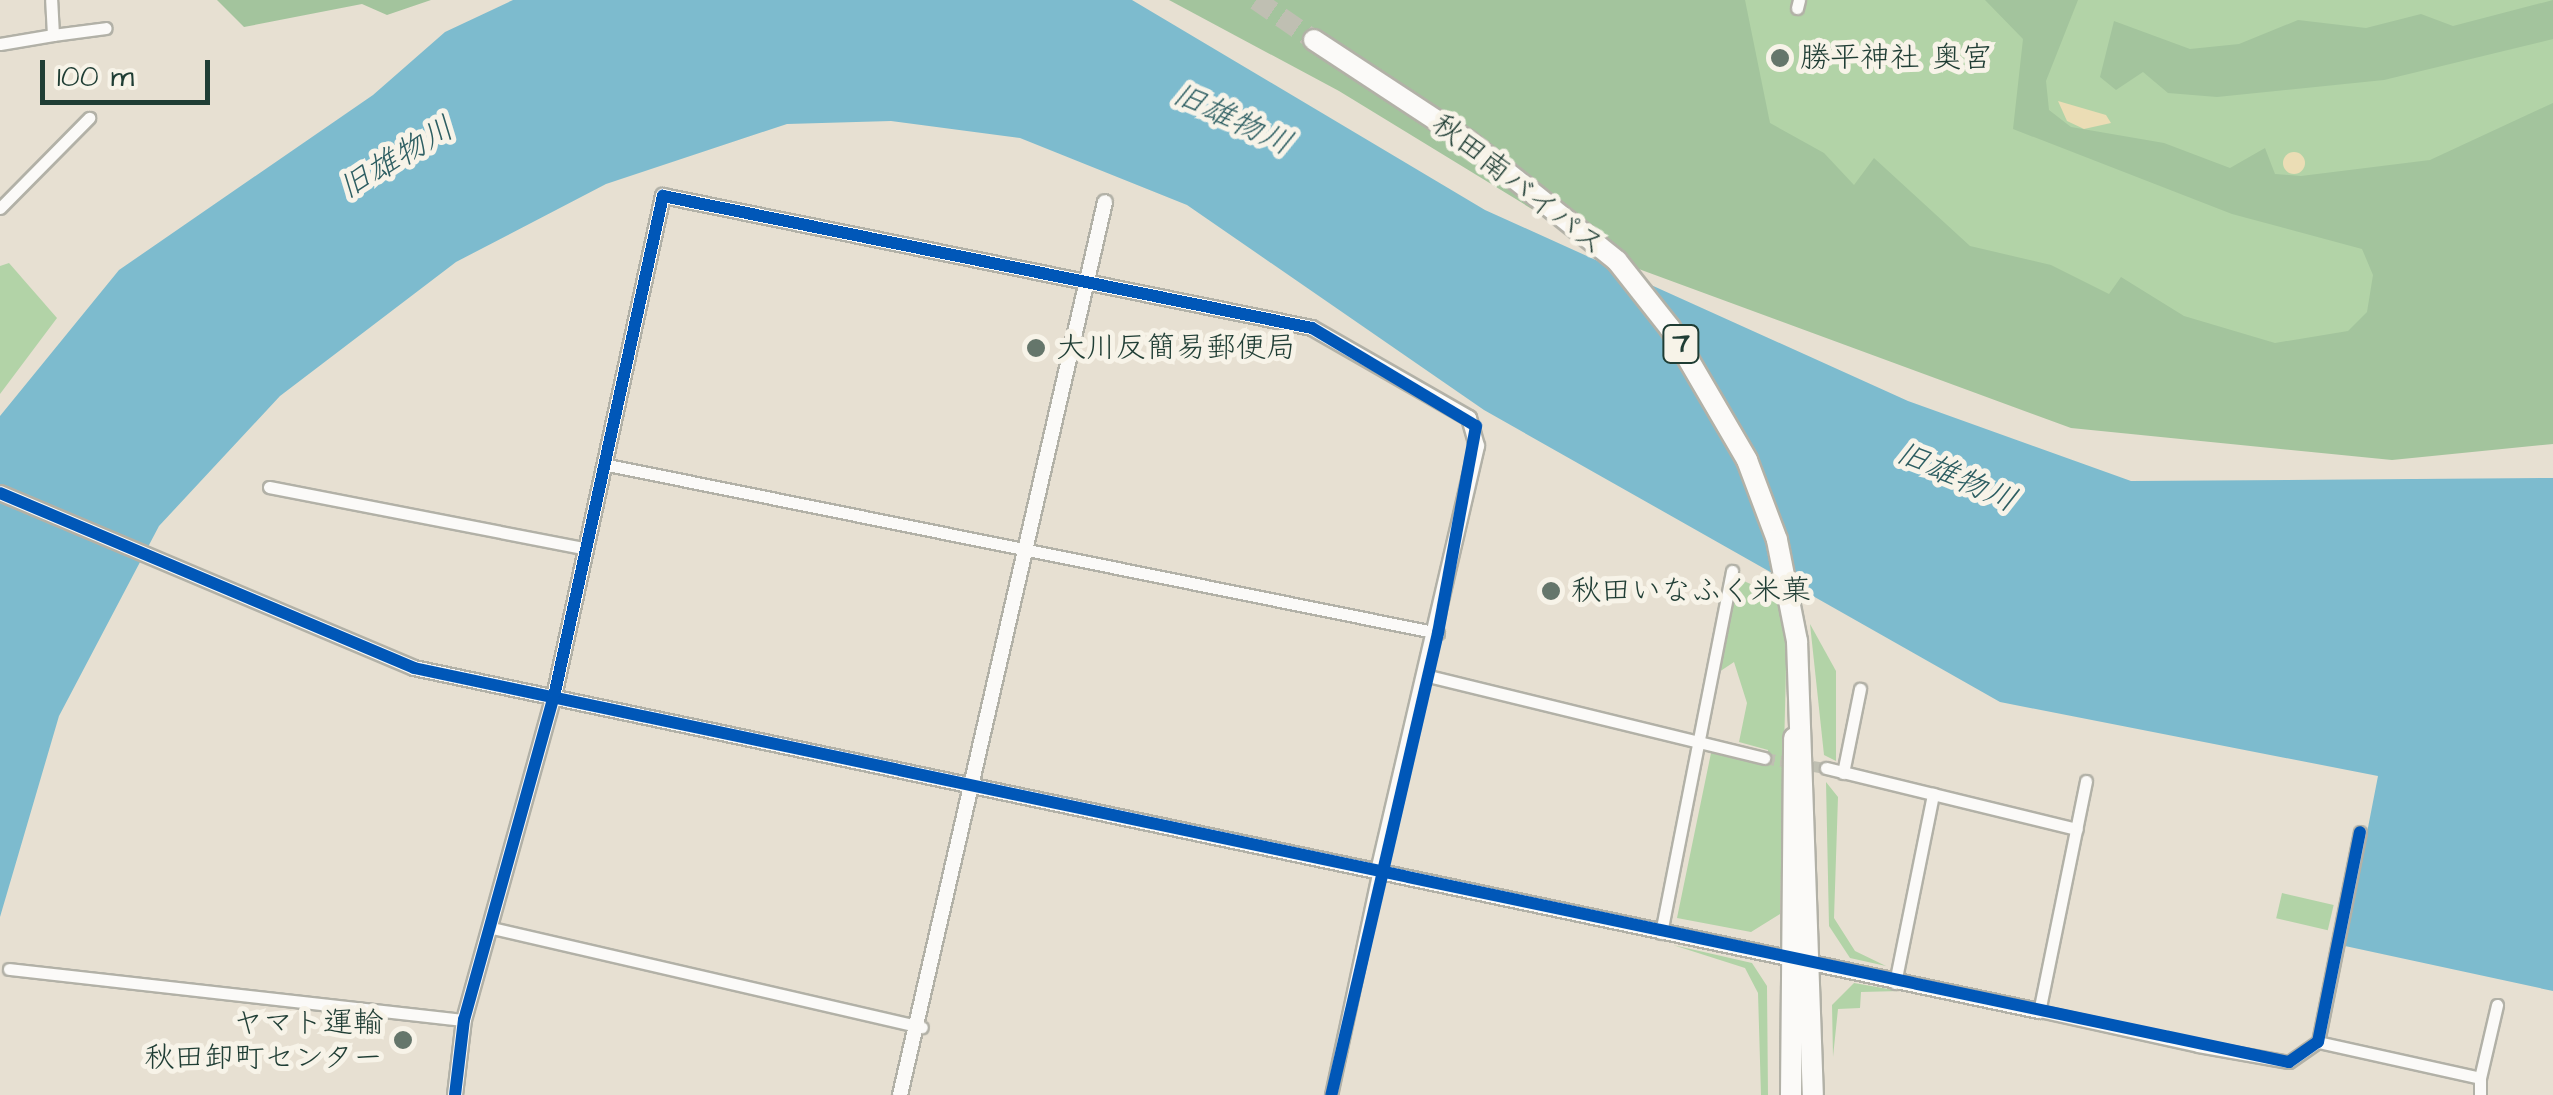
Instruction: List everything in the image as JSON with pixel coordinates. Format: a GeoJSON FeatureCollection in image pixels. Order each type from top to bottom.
{"type":"FeatureCollection","features":[{"type":"Feature","properties":{"kind":"highway","name":"秋田南バイパス"},"geometry":{"type":"LineString","coordinates":[[1314,40],[1468,141],[1603,249],[1670,328],[1747,460],[1794,616],[1797,641],[1799,962],[1791,1095]]}},
{"type":"Feature","properties":{"kind":"highway","name":"秋田南バイパス"},"geometry":{"type":"LineString","coordinates":[[1799,962],[1813,1095]]}},
{"type":"Feature","properties":{"kind":"street"},"geometry":{"type":"LineString","coordinates":[[51,0],[53,36]]}},
{"type":"Feature","properties":{"kind":"street"},"geometry":{"type":"LineString","coordinates":[[0,44],[106,28]]}},
{"type":"Feature","properties":{"kind":"street"},"geometry":{"type":"LineString","coordinates":[[0,208],[89,118]]}},
{"type":"Feature","properties":{"kind":"street"},"geometry":{"type":"LineString","coordinates":[[455,1095],[464,1020],[555,692],[663,196],[1084,287],[1325,332],[1469,418],[1477,446],[1438,633],[1378,872],[1331,1095]]}},
{"type":"Feature","properties":{"kind":"street"},"geometry":{"type":"LineString","coordinates":[[900,1095],[922,1027],[1105,202]]}},
{"type":"Feature","properties":{"kind":"street"},"geometry":{"type":"LineString","coordinates":[[603,464],[1031,546],[1438,633]]}},
{"type":"Feature","properties":{"kind":"street"},"geometry":{"type":"LineString","coordinates":[[269,487],[584,548]]}},
{"type":"Feature","properties":{"kind":"street"},"geometry":{"type":"LineString","coordinates":[[0,493],[414,668],[555,692],[1895,983],[2290,1062],[2318,1042],[2360,832]]}},
{"type":"Feature","properties":{"kind":"street"},"geometry":{"type":"LineString","coordinates":[[1661,933],[1732,571]]}},
{"type":"Feature","properties":{"kind":"street"},"geometry":{"type":"LineString","coordinates":[[1428,676],[1764,758]]}},
{"type":"Feature","properties":{"kind":"street"},"geometry":{"type":"LineString","coordinates":[[1844,773],[1860,690]]}},
{"type":"Feature","properties":{"kind":"street"},"geometry":{"type":"LineString","coordinates":[[1826,768],[2077,829]]}},
{"type":"Feature","properties":{"kind":"street"},"geometry":{"type":"LineString","coordinates":[[2039,1010],[2086,781]]}},
{"type":"Feature","properties":{"kind":"street"},"geometry":{"type":"LineString","coordinates":[[1895,983],[1934,794]]}},
{"type":"Feature","properties":{"kind":"street"},"geometry":{"type":"LineString","coordinates":[[492,928],[922,1027]]}},
{"type":"Feature","properties":{"kind":"street"},"geometry":{"type":"LineString","coordinates":[[9,969],[464,1020]]}},
{"type":"Feature","properties":{"kind":"street"},"geometry":{"type":"LineString","coordinates":[[2480,1095],[2480,1078],[2498,1005]]}},
{"type":"Feature","properties":{"kind":"street"},"geometry":{"type":"LineString","coordinates":[[2318,1042],[2480,1078]]}},
{"type":"Feature","properties":{"kind":"green space"},"geometry":{"type":"Polygon","coordinates":[[[217,0],[431,0],[387,15],[362,4],[244,27],[217,0]]]}},
{"type":"Feature","properties":{"kind":"green space"},"geometry":{"type":"Polygon","coordinates":[[[1169,0],[1745,0],[1770,123],[1824,153],[1854,185],[1874,158],[1970,246],[2051,265],[2109,294],[2121,277],[2184,316],[2275,343],[2348,331],[2367,312],[2373,275],[2362,249],[2232,214],[2013,129],[2023,39],[1985,0],[2078,0],[2046,81],[2049,110],[2071,127],[2164,143],[2230,168],[2265,148],[2275,174],[2301,176],[2430,160],[2553,103],[2553,444],[2392,460],[2071,428],[1617,261],[1339,91],[1169,0]]]}},
{"type":"Feature","properties":{"kind":"green space"},"geometry":{"type":"Polygon","coordinates":[[[1562,0],[2553,0],[2553,181],[2351,387],[1927,258],[1664,35],[1562,0]]]}},
{"type":"Feature","properties":{"kind":"green space"},"geometry":{"type":"Polygon","coordinates":[[[2553,0],[2553,39],[2384,80],[2217,97],[2168,93],[2143,72],[2116,90],[2100,77],[2114,21],[2190,49],[2239,44],[2298,20],[2366,28],[2421,14],[2453,26],[2553,0]]]}},
{"type":"Feature","properties":{"kind":"green space"},"geometry":{"type":"Polygon","coordinates":[[[9,263],[57,318],[0,394],[0,266],[9,263]]]}},
{"type":"Feature","properties":{"kind":"green space"},"geometry":{"type":"Polygon","coordinates":[[[1737,578],[1780,597],[1787,628],[1780,914],[1751,932],[1677,918],[1711,753],[1767,766],[1768,750],[1739,742],[1747,703],[1734,662],[1719,672],[1737,578]]]}},
{"type":"Feature","properties":{"kind":"green space"},"geometry":{"type":"Polygon","coordinates":[[[1810,624],[1836,671],[1836,761],[1824,755],[1810,624]]]}},
{"type":"Feature","properties":{"kind":"green space"},"geometry":{"type":"Polygon","coordinates":[[[1826,782],[1838,797],[1834,918],[1855,951],[1886,966],[1850,958],[1829,926],[1826,782]]]}},
{"type":"Feature","properties":{"kind":"green space"},"geometry":{"type":"Polygon","coordinates":[[[2282,893],[2334,905],[2328,930],[2276,918],[2282,893]]]}},
{"type":"Feature","properties":{"kind":"green space"},"geometry":{"type":"Polygon","coordinates":[[[1673,945],[1752,963],[1767,986],[1768,1095],[1761,1095],[1758,993],[1745,968],[1673,945]]]}},
{"type":"Feature","properties":{"kind":"green space"},"geometry":{"type":"Polygon","coordinates":[[[1854,983],[1900,991],[1861,992],[1860,1008],[1838,1009],[1833,1057],[1832,1005],[1854,983]]]}},
{"type":"Feature","properties":{"kind":"sand"},"geometry":{"type":"Polygon","coordinates":[[[2058,101],[2106,115],[2111,123],[2084,129],[2067,121],[2058,101]]]}},
{"type":"Feature","properties":{"kind":"sand"},"geometry":{"type":"Polygon","coordinates":[[[2294,152],[2302,155],[2302,171],[2294,174],[2286,171],[2283,163],[2286,155],[2294,152]]]}},
{"type":"Feature","properties":{"kind":"water","name":"旧雄物川"},"geometry":{"type":"Polygon","coordinates":[[[513,0],[1132,0],[1485,210],[1908,401],[2131,481],[2553,478],[2553,991],[2345,946],[2378,776],[2000,702],[1484,410],[1187,205],[1020,138],[891,121],[787,124],[606,184],[456,262],[280,396],[159,526],[59,716],[0,917],[0,416],[119,270],[373,95],[445,32],[513,0]]]}},
{"type":"Feature","properties":{"kind":"tunnel"},"geometry":{"type":"LineString","coordinates":[[1256,0],[1314,40]]}},
{"type":"Feature","properties":{"kind":"tunnel"},"geometry":{"type":"LineString","coordinates":[[1764,758],[1826,768]]}},
{"type":"Feature","properties":{"kind":"cycle path"},"geometry":{"type":"LineString","coordinates":[[455,1095],[464,1020],[555,692],[663,196],[1312,328],[1476,426],[1438,633],[1331,1095]]}},
{"type":"Feature","properties":{"kind":"cycle path"},"geometry":{"type":"LineString","coordinates":[[0,493],[414,668],[2289,1062],[2318,1042],[2360,832]]}},
{"type":"Feature","properties":{"kind":"place","name":"勝平神社 奥宮"},"geometry":{"type":"Point","coordinates":[1780,58]}},
{"type":"Feature","properties":{"kind":"place","name":"大川反簡易郵便局"},"geometry":{"type":"Point","coordinates":[1036,348]}},
{"type":"Feature","properties":{"kind":"place","name":"秋田いなふく米菓"},"geometry":{"type":"Point","coordinates":[1551,591]}},
{"type":"Feature","properties":{"kind":"place","name":"ヤマト運輸 秋田卸町センター"},"geometry":{"type":"Point","coordinates":[403,1040]}}]}
